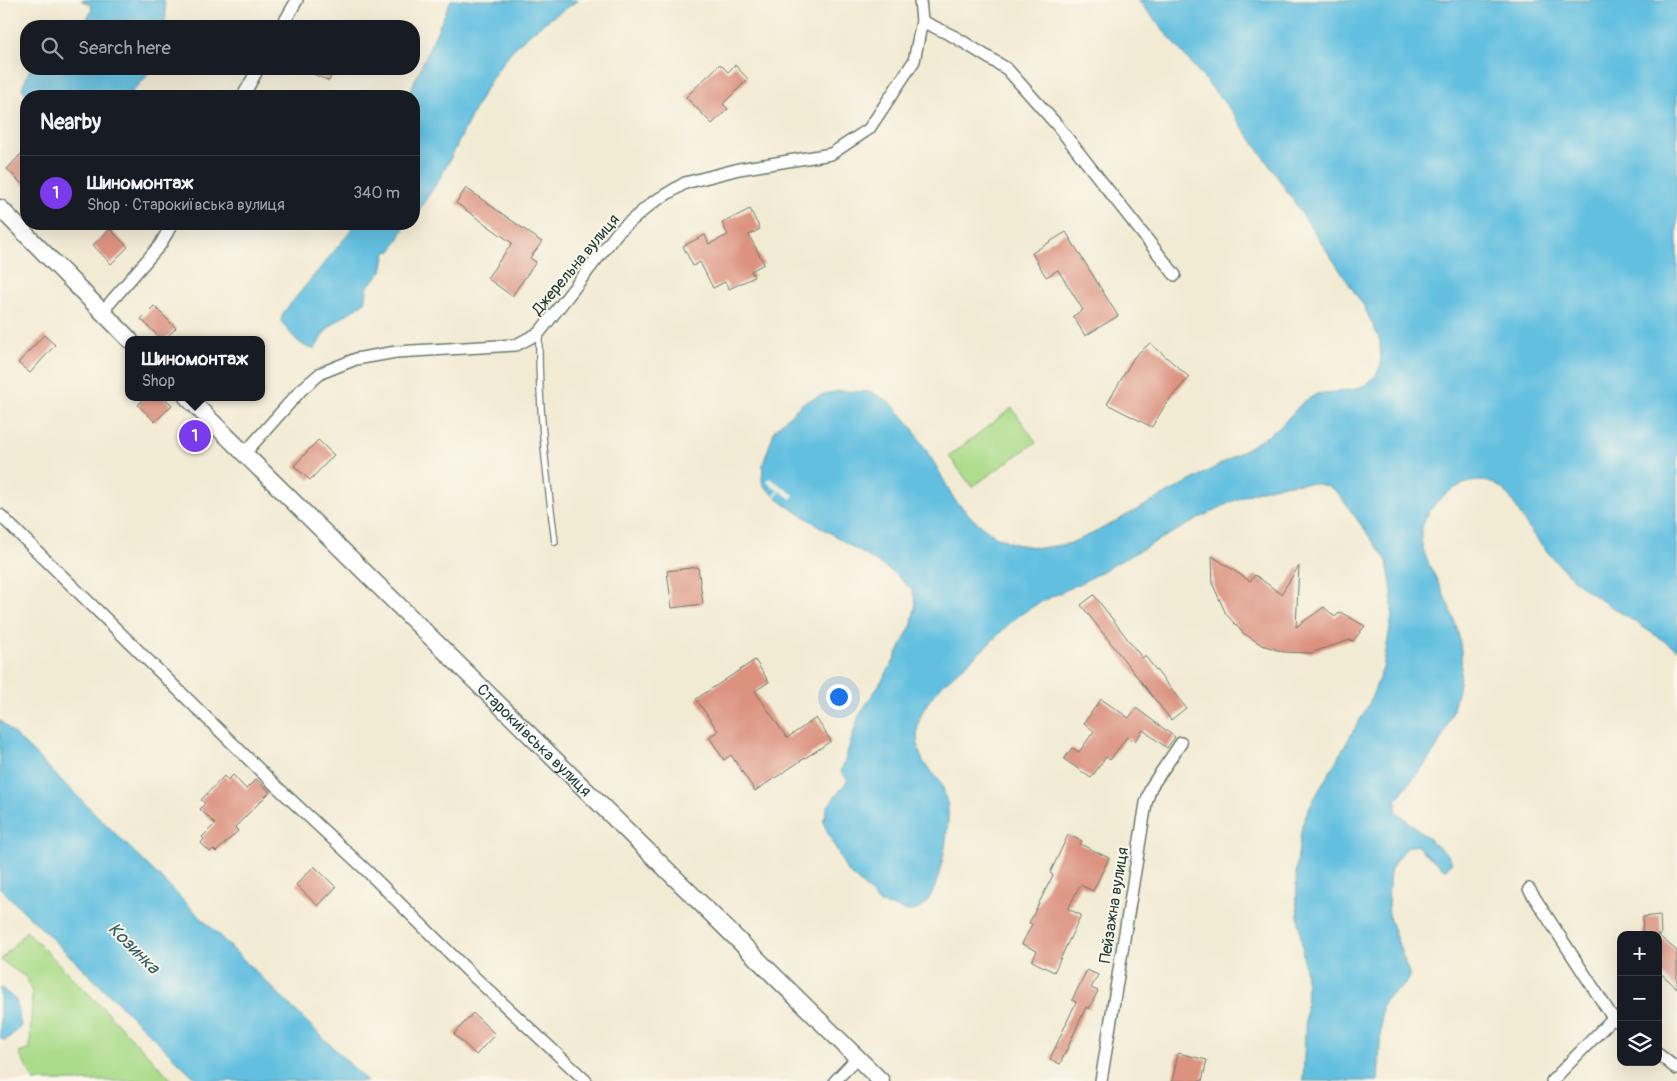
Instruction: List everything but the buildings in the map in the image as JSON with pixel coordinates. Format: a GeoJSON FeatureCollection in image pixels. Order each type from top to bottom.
{"type":"FeatureCollection","features":[{"type":"Feature","properties":{"kind":"street"},"geometry":{"type":"LineString","coordinates":[[285,20],[297,0]]}},
{"type":"Feature","properties":{"kind":"street","name":"Джерельна вулиця"},"geometry":{"type":"LineString","coordinates":[[244,454],[301,390],[321,373],[356,359],[396,352],[516,345],[538,334],[618,232],[652,203],[686,183],[739,170],[831,154],[869,130],[914,61],[922,21],[920,0]]}},
{"type":"Feature","properties":{"kind":"street"},"geometry":{"type":"LineString","coordinates":[[922,21],[955,37],[1007,69],[1058,125],[1175,274]]}},
{"type":"Feature","properties":{"kind":"street"},"geometry":{"type":"LineString","coordinates":[[246,90],[255,75]]}},
{"type":"Feature","properties":{"kind":"street"},"geometry":{"type":"LineString","coordinates":[[0,208],[20,228]]}},
{"type":"Feature","properties":{"kind":"street"},"geometry":{"type":"LineString","coordinates":[[22,230],[126,336]]}},
{"type":"Feature","properties":{"kind":"street"},"geometry":{"type":"LineString","coordinates":[[102,312],[160,245],[169,230]]}},
{"type":"Feature","properties":{"kind":"street","name":"Старокиївська вулиця"},"geometry":{"type":"LineString","coordinates":[[191,401],[881,1081]]}},
{"type":"Feature","properties":{"kind":"street"},"geometry":{"type":"LineString","coordinates":[[0,515],[86,597],[275,785],[470,973],[586,1081]]}},
{"type":"Feature","properties":{"kind":"street","name":"Пейзажна вулиця"},"geometry":{"type":"LineString","coordinates":[[1101,1081],[1146,803],[1151,786],[1181,743]]}},
{"type":"Feature","properties":{"kind":"street"},"geometry":{"type":"LineString","coordinates":[[1529,889],[1617,1021],[1552,1081]]}},
{"type":"Feature","properties":{"kind":"street"},"geometry":{"type":"LineString","coordinates":[[1662,1057],[1677,1069]]}},
{"type":"Feature","properties":{"kind":"street"},"geometry":{"type":"LineString","coordinates":[[835,1081],[857,1058]]}},
{"type":"Feature","properties":{"kind":"lane"},"geometry":{"type":"LineString","coordinates":[[538,334],[538,377],[542,440],[555,542]]}},
{"type":"Feature","properties":{"kind":"green space"},"geometry":{"type":"Polygon","coordinates":[[[1012,408],[1036,442],[972,487],[949,456],[1012,408]]]}},
{"type":"Feature","properties":{"kind":"green space"},"geometry":{"type":"Polygon","coordinates":[[[26,931],[173,1081],[34,1081],[19,1053],[30,1049],[32,993],[27,978],[1,960],[26,931]]]}},
{"type":"Feature","properties":{"kind":"water"},"geometry":{"type":"Polygon","coordinates":[[[81,0],[164,0],[166,15],[165,20],[86,20],[92,6],[81,0]]]}},
{"type":"Feature","properties":{"kind":"water"},"geometry":{"type":"Polygon","coordinates":[[[451,0],[579,0],[542,24],[525,38],[500,66],[482,95],[445,169],[420,208],[420,90],[411,90],[417,75],[420,75],[420,69],[451,0]]]}},
{"type":"Feature","properties":{"kind":"water"},"geometry":{"type":"Polygon","coordinates":[[[1138,0],[1677,0],[1677,649],[1599,599],[1570,576],[1525,524],[1512,500],[1498,486],[1486,482],[1461,485],[1438,501],[1430,511],[1421,535],[1422,546],[1455,621],[1461,655],[1460,678],[1452,713],[1443,736],[1427,762],[1396,800],[1396,809],[1398,813],[1448,855],[1452,862],[1447,869],[1444,869],[1416,845],[1408,847],[1396,860],[1390,871],[1388,908],[1390,920],[1410,976],[1405,985],[1388,997],[1382,1007],[1378,1081],[1303,1081],[1307,986],[1297,907],[1296,870],[1302,825],[1310,806],[1369,704],[1383,668],[1392,616],[1392,591],[1387,561],[1338,493],[1331,488],[1306,483],[1271,487],[1219,508],[1081,583],[1028,609],[1012,621],[934,694],[920,719],[917,731],[918,743],[923,761],[943,786],[948,820],[945,849],[937,881],[924,905],[916,910],[907,911],[880,904],[847,871],[823,822],[828,806],[848,780],[841,772],[859,716],[891,666],[912,624],[916,602],[912,590],[894,573],[784,504],[764,486],[762,481],[763,464],[775,429],[803,403],[824,394],[840,391],[872,392],[892,404],[911,426],[954,499],[974,520],[995,536],[1015,544],[1039,548],[1068,544],[1092,534],[1214,468],[1269,435],[1282,425],[1303,402],[1317,394],[1352,390],[1366,385],[1376,375],[1381,365],[1380,341],[1365,308],[1233,113],[1138,0]]]}},
{"type":"Feature","properties":{"kind":"water"},"geometry":{"type":"Polygon","coordinates":[[[27,75],[147,75],[134,90],[23,90],[22,88],[27,75]]]}},
{"type":"Feature","properties":{"kind":"water"},"geometry":{"type":"Polygon","coordinates":[[[351,230],[403,230],[391,251],[386,252],[382,271],[368,286],[365,302],[329,327],[315,349],[309,348],[295,339],[281,321],[283,313],[351,230]]]}},
{"type":"Feature","properties":{"kind":"water","name":"Козинка"},"geometry":{"type":"Polygon","coordinates":[[[0,720],[367,1081],[198,1081],[0,888],[0,720]]]}},
{"type":"Feature","properties":{"kind":"water"},"geometry":{"type":"Polygon","coordinates":[[[0,987],[16,1000],[21,1026],[5,1041],[0,1037],[0,987]]]}},
{"type":"Feature","properties":{"kind":"pier"},"geometry":{"type":"Polygon","coordinates":[[[770,478],[794,495],[791,499],[780,491],[776,497],[774,496],[778,490],[767,482],[770,478]]]}},
{"type":"Feature","properties":{"kind":"place","name":"Шиномонтаж"},"geometry":{"type":"Point","coordinates":[195,436]}}]}
